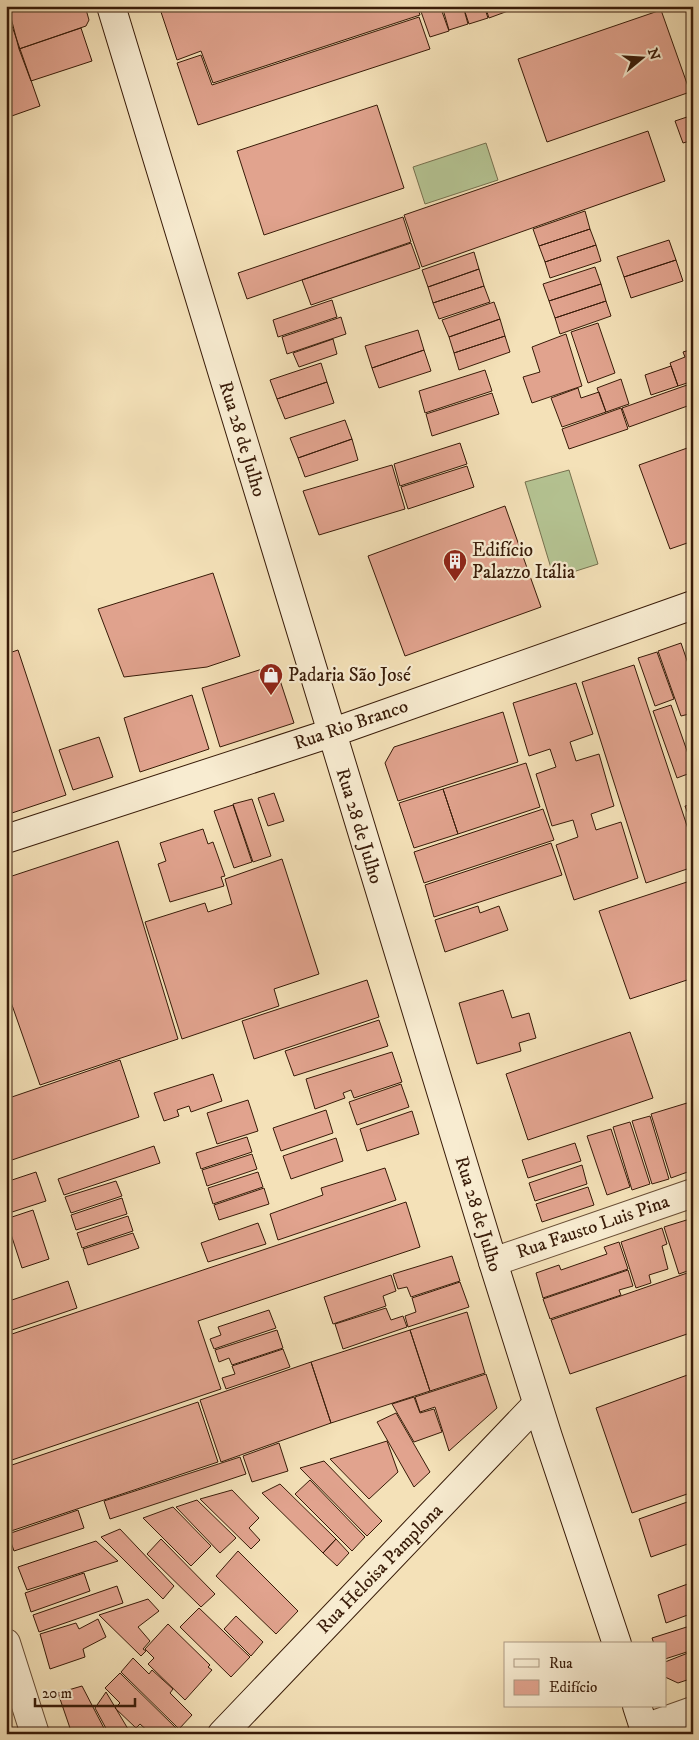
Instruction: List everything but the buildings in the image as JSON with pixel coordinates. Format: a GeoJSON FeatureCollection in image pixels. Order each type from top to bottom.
{"type":"FeatureCollection","features":[{"type":"Feature","properties":{"kind":"street","name":"Rua 28 de Julho"},"geometry":{"type":"LineString","coordinates":[[111,6],[141,100],[330,732],[493,1262],[548,1437],[616,1642]]}},
{"type":"Feature","properties":{"kind":"street","name":"Rua Rio Branco"},"geometry":{"type":"LineString","coordinates":[[6,839],[330,732],[693,605]]}},
{"type":"Feature","properties":{"kind":"street","name":"Rua Fausto Luis Pina"},"geometry":{"type":"LineString","coordinates":[[493,1262],[693,1193]]}},
{"type":"Feature","properties":{"kind":"street","name":"Rua Heloisa Pamplona"},"geometry":{"type":"LineString","coordinates":[[222,1734],[538,1404]]}},
{"type":"Feature","properties":{"kind":"street"},"geometry":{"type":"LineString","coordinates":[[6,1643],[35,1734]]}},
{"type":"Feature","properties":{"kind":"street"},"geometry":{"type":"LineString","coordinates":[[643,1723],[693,1711]]}},
{"type":"Feature","properties":{"kind":"green space"},"geometry":{"type":"Polygon","coordinates":[[[486,143],[498,180],[425,204],[413,167],[486,143]]]}},
{"type":"Feature","properties":{"kind":"green space"},"geometry":{"type":"Polygon","coordinates":[[[569,470],[598,564],[554,578],[525,482],[569,470]]]}},
{"type":"Feature","properties":{"kind":"place","name":"Edifício Palazzo Itália"},"geometry":{"type":"Point","coordinates":[455,582]}},
{"type":"Feature","properties":{"kind":"place","name":"Padaria São José"},"geometry":{"type":"Point","coordinates":[271,696]}}]}
